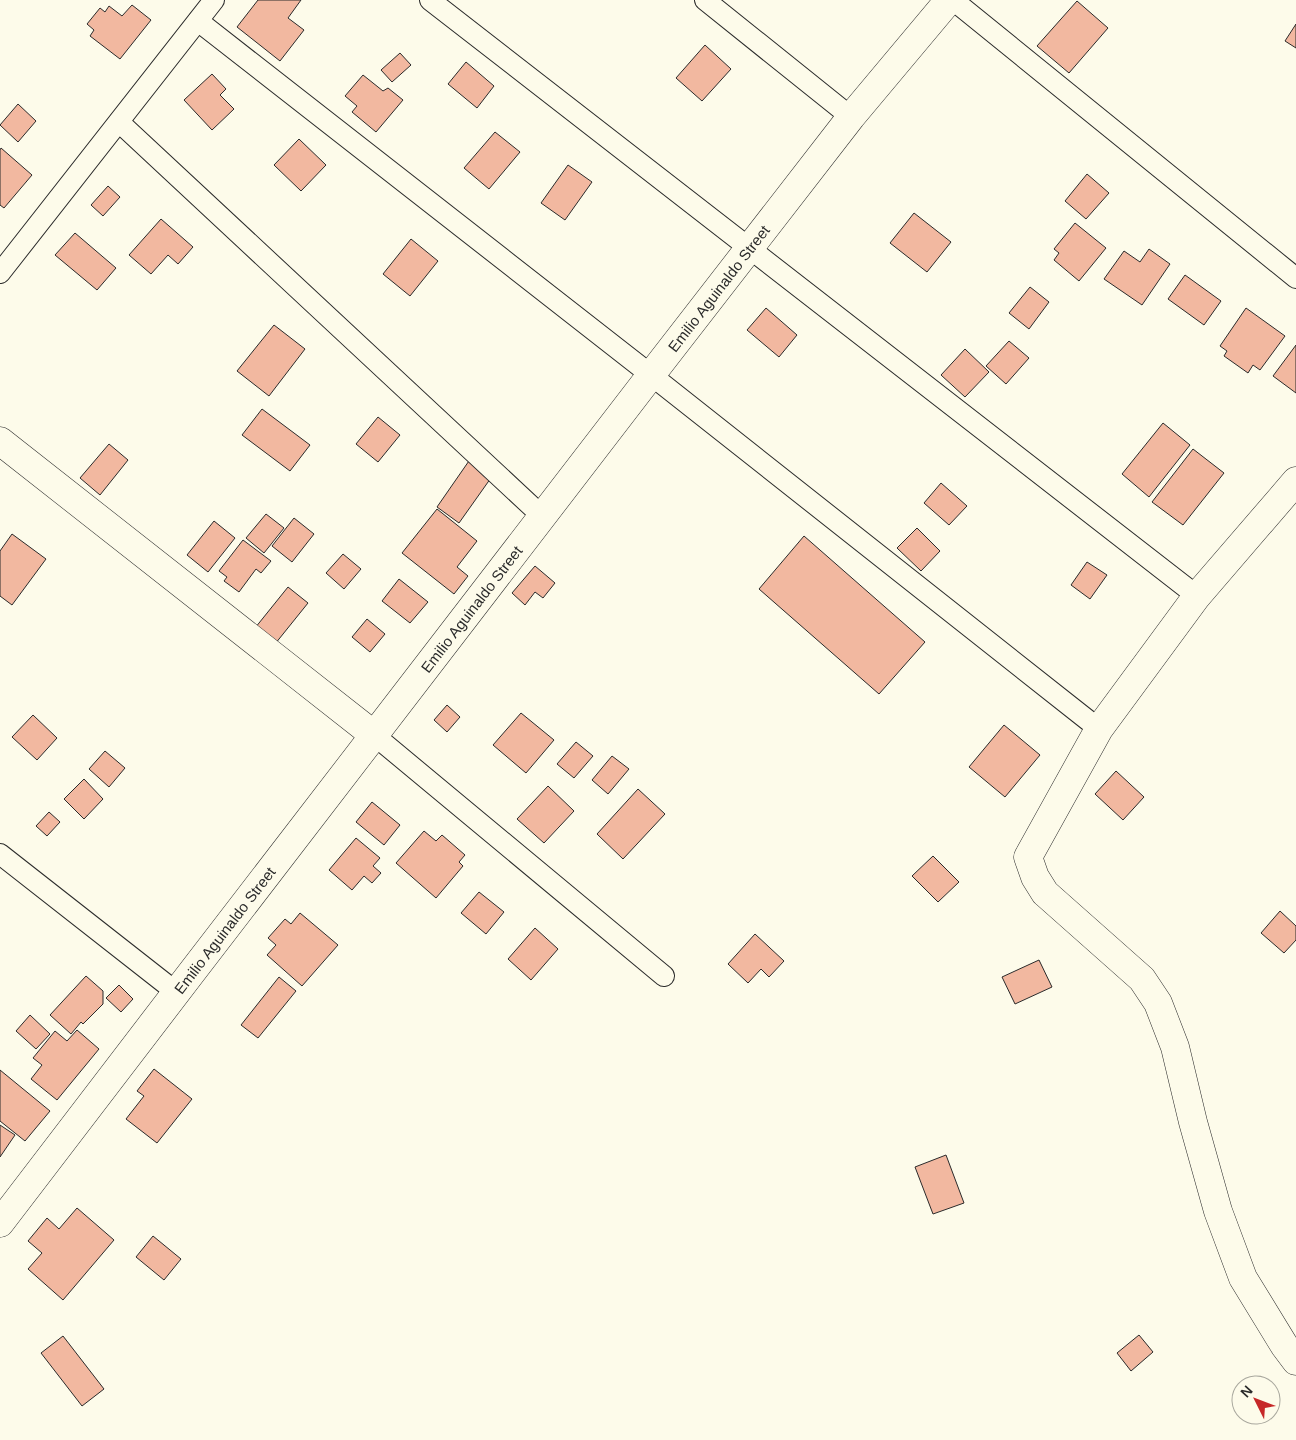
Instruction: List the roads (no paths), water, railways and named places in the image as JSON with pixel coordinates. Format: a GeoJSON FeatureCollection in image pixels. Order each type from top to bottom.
{"type":"FeatureCollection","features":[{"type":"Feature","properties":{"kind":"street"},"geometry":{"type":"LineString","coordinates":[[0,273],[214,0]]}},
{"type":"Feature","properties":{"kind":"street"},"geometry":{"type":"LineString","coordinates":[[430,0],[1197,596]]}},
{"type":"Feature","properties":{"kind":"street"},"geometry":{"type":"LineString","coordinates":[[705,0],[851,117]]}},
{"type":"Feature","properties":{"kind":"street","name":"Emilio Aguinaldo Street"},"geometry":{"type":"LineString","coordinates":[[1,1220],[851,117],[949,0]]}},
{"type":"Feature","properties":{"kind":"street"},"geometry":{"type":"LineString","coordinates":[[953,0],[1296,278]]}},
{"type":"Feature","properties":{"kind":"street"},"geometry":{"type":"LineString","coordinates":[[198,21],[651,375],[1099,729]]}},
{"type":"Feature","properties":{"kind":"street"},"geometry":{"type":"LineString","coordinates":[[119,122],[543,517]]}},
{"type":"Feature","properties":{"kind":"street"},"geometry":{"type":"LineString","coordinates":[[0,441],[374,735],[664,976]]}},
{"type":"Feature","properties":{"kind":"street"},"geometry":{"type":"LineString","coordinates":[[1296,481],[1197,596],[1099,729],[1028,857],[1034,877],[1045,893],[1142,979],[1158,1003],[1175,1047],[1193,1122],[1218,1211],[1243,1278],[1284,1345],[1296,1361]]}},
{"type":"Feature","properties":{"kind":"street"},"geometry":{"type":"LineString","coordinates":[[0,854],[176,992]]}}]}
